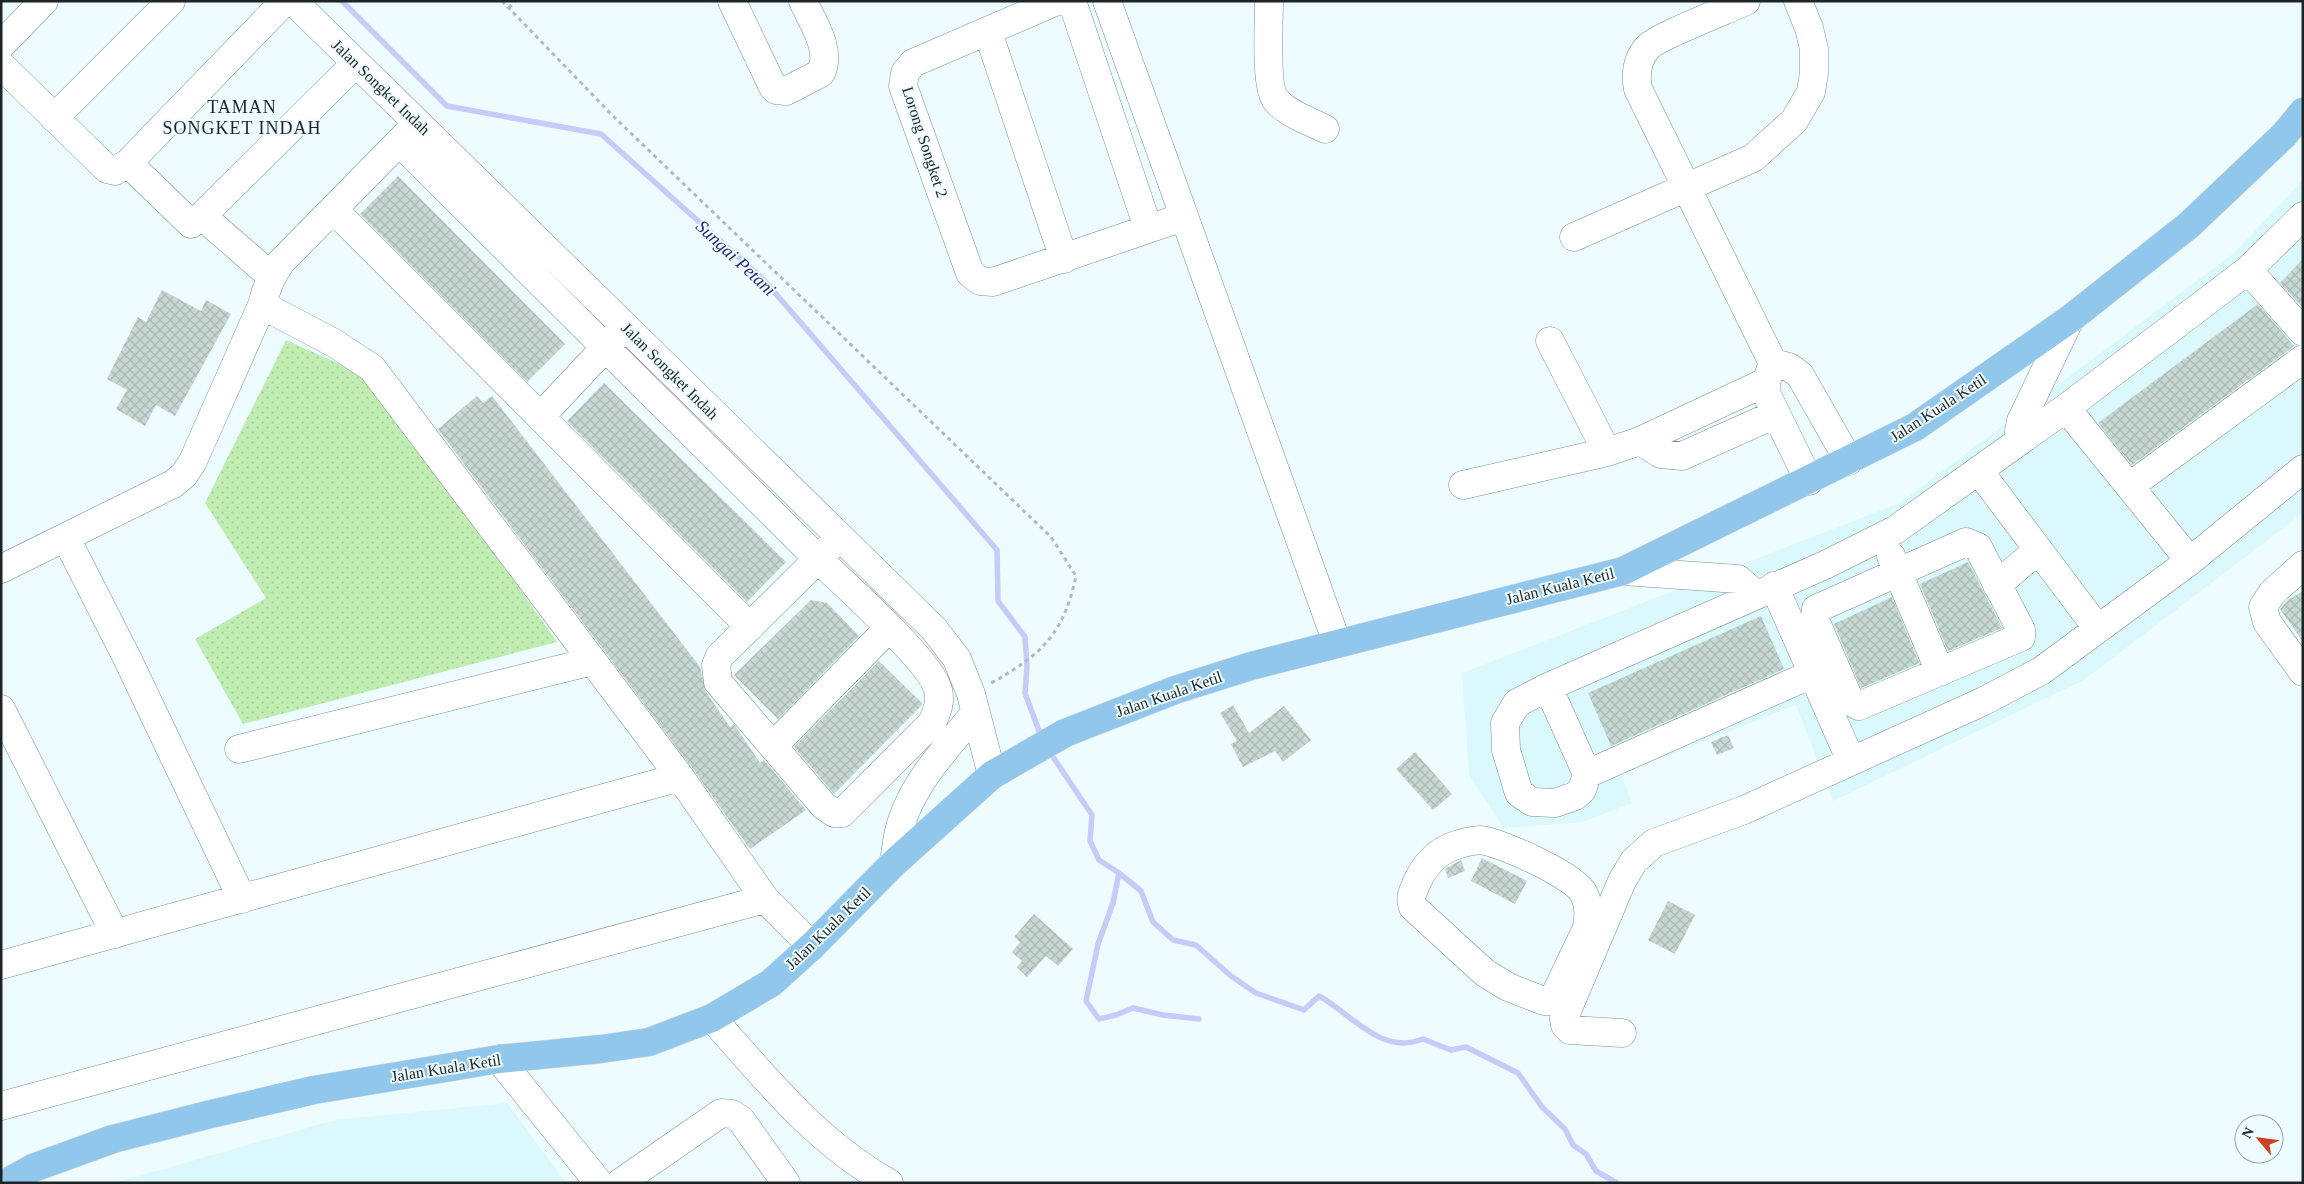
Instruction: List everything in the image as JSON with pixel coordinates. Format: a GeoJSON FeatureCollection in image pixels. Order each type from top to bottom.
{"type":"FeatureCollection","features":[{"type":"Feature","properties":{"kind":"main road","name":"Jalan Kuala Ketil"},"geometry":{"type":"LineString","coordinates":[[6,1183],[33,1168],[113,1139],[210,1114],[314,1090],[499,1059],[601,1050],[648,1042],[712,1018],[771,983],[812,946],[894,863],[992,775],[1020,757],[1065,733],[1175,690],[1338,643],[1623,571],[1809,481],[1915,427],[2070,319],[2188,225],[2284,135],[2303,112]]}},
{"type":"Feature","properties":{"kind":"street"},"geometry":{"type":"LineString","coordinates":[[1,45],[44,1]]}},
{"type":"Feature","properties":{"kind":"street"},"geometry":{"type":"LineString","coordinates":[[54,118],[171,1]]}},
{"type":"Feature","properties":{"kind":"street"},"geometry":{"type":"LineString","coordinates":[[117,166],[286,1]]}},
{"type":"Feature","properties":{"kind":"street","name":"Jalan Songket Indah"},"geometry":{"type":"LineString","coordinates":[[293,1],[934,629],[957,659],[975,713],[992,775]]}},
{"type":"Feature","properties":{"kind":"street"},"geometry":{"type":"LineString","coordinates":[[732,1],[773,87],[776,90],[786,91],[821,74],[825,62],[823,45],[803,1]]}},
{"type":"Feature","properties":{"kind":"street","name":"Lorong Songket 2"},"geometry":{"type":"LineString","coordinates":[[1057,1],[913,63],[906,73],[903,86],[970,272],[980,281],[993,282],[1064,258]]}},
{"type":"Feature","properties":{"kind":"street"},"geometry":{"type":"LineString","coordinates":[[1072,1],[1148,228]]}},
{"type":"Feature","properties":{"kind":"street"},"geometry":{"type":"LineString","coordinates":[[1107,1],[1338,643]]}},
{"type":"Feature","properties":{"kind":"street"},"geometry":{"type":"LineString","coordinates":[[1269,1],[1269,66],[1274,99],[1282,106],[1326,129]]}},
{"type":"Feature","properties":{"kind":"street"},"geometry":{"type":"LineString","coordinates":[[1746,1],[1650,45],[1639,60],[1636,76],[1638,89],[1686,189],[1769,372],[1768,395],[1809,481]]}},
{"type":"Feature","properties":{"kind":"street"},"geometry":{"type":"LineString","coordinates":[[1574,237],[1753,158],[1794,121],[1811,92],[1814,73],[1814,50],[1809,28],[1798,1]]}},
{"type":"Feature","properties":{"kind":"street"},"geometry":{"type":"LineString","coordinates":[[988,32],[1064,258],[1184,217]]}},
{"type":"Feature","properties":{"kind":"street"},"geometry":{"type":"LineString","coordinates":[[1,66],[54,118],[191,224],[202,216],[356,63]]}},
{"type":"Feature","properties":{"kind":"street"},"geometry":{"type":"LineString","coordinates":[[1,569],[173,484],[184,475],[193,461],[262,305],[267,283],[271,276],[281,262],[418,123]]}},
{"type":"Feature","properties":{"kind":"street"},"geometry":{"type":"LineString","coordinates":[[399,142],[605,348],[818,559],[889,628],[933,676],[938,690],[940,706],[932,723],[842,813],[834,813],[823,805],[718,682],[716,672],[720,656],[750,626],[818,559],[839,538]]}},
{"type":"Feature","properties":{"kind":"street"},"geometry":{"type":"LineString","coordinates":[[334,210],[750,626]]}},
{"type":"Feature","properties":{"kind":"street"},"geometry":{"type":"LineString","coordinates":[[202,216],[271,276]]}},
{"type":"Feature","properties":{"kind":"street"},"geometry":{"type":"LineString","coordinates":[[1548,687],[1587,774],[1582,790],[1575,796],[1555,803],[1532,802],[1519,793],[1506,750],[1505,723],[1517,704],[1548,687],[1764,590],[1826,565],[1894,530],[2066,408],[2248,270],[2303,216]]}},
{"type":"Feature","properties":{"kind":"street"},"geometry":{"type":"LineString","coordinates":[[2248,270],[2303,332]]}},
{"type":"Feature","properties":{"kind":"street"},"geometry":{"type":"LineString","coordinates":[[262,305],[334,342],[372,368],[680,777],[766,899],[812,946]]}},
{"type":"Feature","properties":{"kind":"street"},"geometry":{"type":"LineString","coordinates":[[2020,441],[2019,431],[2022,421],[2070,319]]}},
{"type":"Feature","properties":{"kind":"street"},"geometry":{"type":"LineString","coordinates":[[540,417],[625,327]]}},
{"type":"Feature","properties":{"kind":"street"},"geometry":{"type":"LineString","coordinates":[[1550,341],[1607,452]]}},
{"type":"Feature","properties":{"kind":"street"},"geometry":{"type":"LineString","coordinates":[[2130,486],[2303,359]]}},
{"type":"Feature","properties":{"kind":"street"},"geometry":{"type":"LineString","coordinates":[[1464,485],[1607,452],[1640,441],[1769,372],[1789,367],[1800,375],[1849,460]]}},
{"type":"Feature","properties":{"kind":"street"},"geometry":{"type":"LineString","coordinates":[[2066,408],[2190,561]]}},
{"type":"Feature","properties":{"kind":"street"},"geometry":{"type":"LineString","coordinates":[[1640,441],[1661,454],[1682,456],[1776,414]]}},
{"type":"Feature","properties":{"kind":"street"},"geometry":{"type":"LineString","coordinates":[[1622,1033],[1570,1030],[1565,1025],[1564,1018],[1593,931],[1584,893],[1575,883],[1494,841],[1468,841],[1449,846],[1434,855],[1423,868],[1412,893],[1410,902],[1413,907],[1485,973],[1508,987],[1544,1001],[1550,1001],[1555,995],[1593,931],[1634,861],[1654,842],[1744,810],[1984,701],[2041,671],[2190,561],[2303,469]]}},
{"type":"Feature","properties":{"kind":"street"},"geometry":{"type":"LineString","coordinates":[[1978,471],[2098,629]]}},
{"type":"Feature","properties":{"kind":"street"},"geometry":{"type":"LineString","coordinates":[[1882,536],[1940,672]]}},
{"type":"Feature","properties":{"kind":"street"},"geometry":{"type":"LineString","coordinates":[[66,538],[128,660],[242,899]]}},
{"type":"Feature","properties":{"kind":"street"},"geometry":{"type":"LineString","coordinates":[[2021,637],[1859,706],[1850,701],[1814,620],[1814,615],[1820,606],[1966,542],[1978,547],[2021,630],[2021,637],[2041,671]]}},
{"type":"Feature","properties":{"kind":"street"},"geometry":{"type":"LineString","coordinates":[[1998,585],[2038,550]]}},
{"type":"Feature","properties":{"kind":"street"},"geometry":{"type":"LineString","coordinates":[[2303,565],[2272,593],[2263,607],[2266,622],[2303,672]]}},
{"type":"Feature","properties":{"kind":"street"},"geometry":{"type":"LineString","coordinates":[[1623,571],[1738,579],[1764,590],[1812,674],[1851,761]]}},
{"type":"Feature","properties":{"kind":"street"},"geometry":{"type":"LineString","coordinates":[[773,746],[889,628]]}},
{"type":"Feature","properties":{"kind":"street"},"geometry":{"type":"LineString","coordinates":[[239,749],[593,661]]}},
{"type":"Feature","properties":{"kind":"street"},"geometry":{"type":"LineString","coordinates":[[1587,774],[1812,674]]}},
{"type":"Feature","properties":{"kind":"street"},"geometry":{"type":"LineString","coordinates":[[1,709],[115,934]]}},
{"type":"Feature","properties":{"kind":"street"},"geometry":{"type":"LineString","coordinates":[[894,863],[901,822],[915,792],[932,766],[975,713]]}},
{"type":"Feature","properties":{"kind":"street"},"geometry":{"type":"LineString","coordinates":[[1,965],[680,777]]}},
{"type":"Feature","properties":{"kind":"street"},"geometry":{"type":"LineString","coordinates":[[1,1106],[766,899]]}},
{"type":"Feature","properties":{"kind":"street"},"geometry":{"type":"LineString","coordinates":[[712,1018],[807,1123],[868,1171],[889,1183]]}},
{"type":"Feature","properties":{"kind":"street"},"geometry":{"type":"LineString","coordinates":[[499,1059],[599,1183]]}},
{"type":"Feature","properties":{"kind":"street"},"geometry":{"type":"LineString","coordinates":[[620,1183],[721,1113],[732,1114],[741,1120],[786,1183]]}},
{"type":"Feature","properties":{"kind":"path"},"geometry":{"type":"LineString","coordinates":[[502,1],[614,117],[1051,537],[1076,576],[1070,601],[1058,629],[1034,656],[1009,674]]}},
{"type":"Feature","properties":{"kind":"path"},"geometry":{"type":"LineString","coordinates":[[509,8],[515,1]]}},
{"type":"Feature","properties":{"kind":"shaded area"},"geometry":{"type":"Polygon","coordinates":[[[2303,180],[2303,513],[2084,680],[1833,801],[1796,705],[1621,774],[1632,803],[1582,822],[1504,828],[1469,775],[1462,673],[1900,503],[2234,253],[2303,180]]]}},
{"type":"Feature","properties":{"kind":"shaded area"},"geometry":{"type":"Polygon","coordinates":[[[507,1103],[566,1183],[115,1183],[335,1120],[507,1103]]]}},
{"type":"Feature","properties":{"kind":"green space"},"geometry":{"type":"Polygon","coordinates":[[[286,340],[371,378],[557,642],[243,724],[195,639],[266,598],[205,503],[286,340]]]}},
{"type":"Feature","properties":{"kind":"building"},"geometry":{"type":"Polygon","coordinates":[[[398,176],[565,344],[527,382],[360,214],[398,176]]]}},
{"type":"Feature","properties":{"kind":"building"},"geometry":{"type":"Polygon","coordinates":[[[2303,259],[2303,308],[2280,283],[2303,259]]]}},
{"type":"Feature","properties":{"kind":"building"},"geometry":{"type":"Polygon","coordinates":[[[162,290],[201,311],[206,300],[231,314],[175,416],[156,405],[145,426],[116,409],[127,390],[107,379],[138,317],[146,322],[162,290]]]}},
{"type":"Feature","properties":{"kind":"building"},"geometry":{"type":"Polygon","coordinates":[[[2258,304],[2294,346],[2132,465],[2098,423],[2258,304]]]}},
{"type":"Feature","properties":{"kind":"building"},"geometry":{"type":"Polygon","coordinates":[[[604,383],[786,562],[747,602],[567,421],[604,383]]]}},
{"type":"Feature","properties":{"kind":"building"},"geometry":{"type":"Polygon","coordinates":[[[477,396],[483,403],[492,396],[700,667],[706,692],[730,727],[734,724],[760,763],[764,760],[806,810],[750,849],[692,768],[438,429],[477,396]]]}},
{"type":"Feature","properties":{"kind":"building"},"geometry":{"type":"Polygon","coordinates":[[[1968,562],[2002,628],[1948,651],[1920,584],[1968,562]]]}},
{"type":"Feature","properties":{"kind":"building"},"geometry":{"type":"Polygon","coordinates":[[[2303,591],[2303,642],[2280,609],[2288,600],[2303,591]]]}},
{"type":"Feature","properties":{"kind":"building"},"geometry":{"type":"Polygon","coordinates":[[[1892,597],[1919,663],[1861,688],[1834,624],[1892,597]]]}},
{"type":"Feature","properties":{"kind":"building"},"geometry":{"type":"Polygon","coordinates":[[[811,600],[827,603],[859,636],[778,719],[734,675],[811,600]]]}},
{"type":"Feature","properties":{"kind":"building"},"geometry":{"type":"Polygon","coordinates":[[[1761,616],[1784,669],[1611,746],[1588,693],[1761,616]]]}},
{"type":"Feature","properties":{"kind":"building"},"geometry":{"type":"Polygon","coordinates":[[[879,661],[923,704],[834,794],[794,747],[879,661]]]}},
{"type":"Feature","properties":{"kind":"building"},"geometry":{"type":"Polygon","coordinates":[[[1233,705],[1249,733],[1284,706],[1311,740],[1283,762],[1275,751],[1243,767],[1231,744],[1237,741],[1220,713],[1233,705]]]}},
{"type":"Feature","properties":{"kind":"building"},"geometry":{"type":"Polygon","coordinates":[[[1728,735],[1734,748],[1717,755],[1711,742],[1728,735]]]}},
{"type":"Feature","properties":{"kind":"building"},"geometry":{"type":"Polygon","coordinates":[[[1415,752],[1452,794],[1433,810],[1396,769],[1415,752]]]}},
{"type":"Feature","properties":{"kind":"building"},"geometry":{"type":"Polygon","coordinates":[[[1482,858],[1527,881],[1515,904],[1471,881],[1482,858]]]}},
{"type":"Feature","properties":{"kind":"building"},"geometry":{"type":"Polygon","coordinates":[[[1461,860],[1465,871],[1448,878],[1445,869],[1461,860]]]}},
{"type":"Feature","properties":{"kind":"building"},"geometry":{"type":"Polygon","coordinates":[[[1668,901],[1695,915],[1675,954],[1648,940],[1668,901]]]}},
{"type":"Feature","properties":{"kind":"building"},"geometry":{"type":"Polygon","coordinates":[[[1034,914],[1073,949],[1058,966],[1046,956],[1027,977],[1017,967],[1022,961],[1012,952],[1020,942],[1014,937],[1034,914]]]}},
{"type":"Feature","properties":{"kind":"waterway","name":"Sungai Petani"},"geometry":{"type":"LineString","coordinates":[[342,1],[447,106],[601,134],[764,280],[997,550],[998,601],[1025,637],[1027,667],[1025,693],[1042,739]]}},
{"type":"Feature","properties":{"kind":"waterway"},"geometry":{"type":"LineString","coordinates":[[1049,751],[1092,815],[1090,841],[1099,860],[1119,873],[1113,903],[1098,944],[1086,1001],[1099,1019],[1133,1008],[1163,1015],[1199,1019]]}},
{"type":"Feature","properties":{"kind":"waterway"},"geometry":{"type":"LineString","coordinates":[[1119,873],[1141,891],[1153,922],[1173,940],[1196,945],[1231,976],[1256,993],[1304,1010],[1319,996],[1380,1038],[1408,1043],[1423,1039],[1451,1050],[1466,1047],[1518,1073],[1542,1107],[1565,1129],[1573,1145],[1586,1154],[1596,1171],[1617,1183]]}},
{"type":"Feature","properties":{"kind":"district","name":"TAMAN SONGKET INDAH"},"geometry":{"type":"Point","coordinates":[242,117]}}]}
